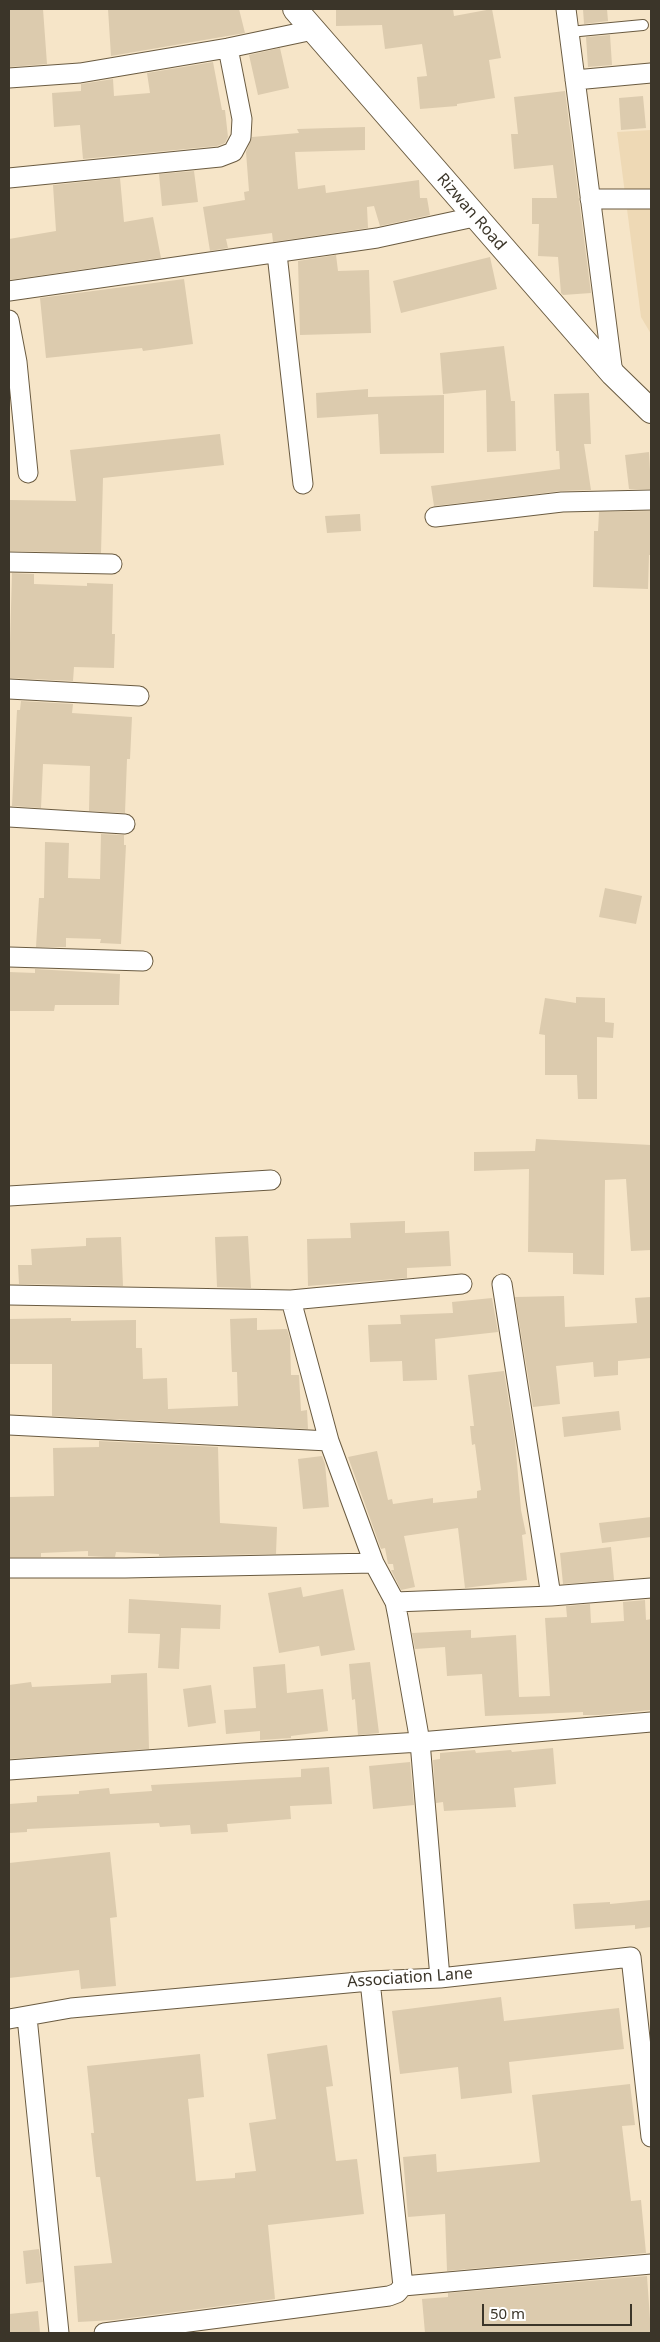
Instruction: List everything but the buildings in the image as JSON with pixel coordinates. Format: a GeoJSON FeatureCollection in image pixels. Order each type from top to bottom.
{"type":"FeatureCollection","features":[{"type":"Feature","properties":{"kind":"street","name":"Rizwan Road"},"geometry":{"type":"LineString","coordinates":[[295,9],[613,374],[648,403]]}},
{"type":"Feature","properties":{"kind":"street"},"geometry":{"type":"LineString","coordinates":[[566,9],[613,374]]}},
{"type":"Feature","properties":{"kind":"street"},"geometry":{"type":"LineString","coordinates":[[9,78],[80,73],[228,48],[312,30]]}},
{"type":"Feature","properties":{"kind":"street"},"geometry":{"type":"LineString","coordinates":[[9,178],[220,156],[233,152],[241,137],[242,119],[228,48]]}},
{"type":"Feature","properties":{"kind":"street"},"geometry":{"type":"LineString","coordinates":[[575,80],[651,73]]}},
{"type":"Feature","properties":{"kind":"street"},"geometry":{"type":"LineString","coordinates":[[590,199],[651,199]]}},
{"type":"Feature","properties":{"kind":"street"},"geometry":{"type":"LineString","coordinates":[[9,292],[377,238],[474,216]]}},
{"type":"Feature","properties":{"kind":"street"},"geometry":{"type":"LineString","coordinates":[[277,254],[303,484]]}},
{"type":"Feature","properties":{"kind":"street"},"geometry":{"type":"LineString","coordinates":[[9,320],[28,473]]}},
{"type":"Feature","properties":{"kind":"street"},"geometry":{"type":"LineString","coordinates":[[435,517],[562,502],[651,500]]}},
{"type":"Feature","properties":{"kind":"street"},"geometry":{"type":"LineString","coordinates":[[9,562],[112,564]]}},
{"type":"Feature","properties":{"kind":"street"},"geometry":{"type":"LineString","coordinates":[[9,689],[140,696]]}},
{"type":"Feature","properties":{"kind":"street"},"geometry":{"type":"LineString","coordinates":[[9,817],[124,824]]}},
{"type":"Feature","properties":{"kind":"street"},"geometry":{"type":"LineString","coordinates":[[9,957],[143,960]]}},
{"type":"Feature","properties":{"kind":"street"},"geometry":{"type":"LineString","coordinates":[[9,1196],[271,1180]]}},
{"type":"Feature","properties":{"kind":"street"},"geometry":{"type":"LineString","coordinates":[[9,1295],[291,1300],[462,1284]]}},
{"type":"Feature","properties":{"kind":"street"},"geometry":{"type":"LineString","coordinates":[[502,1284],[551,1596]]}},
{"type":"Feature","properties":{"kind":"street"},"geometry":{"type":"LineString","coordinates":[[291,1300],[329,1441],[374,1563],[395,1602],[420,1742],[440,1978]]}},
{"type":"Feature","properties":{"kind":"street"},"geometry":{"type":"LineString","coordinates":[[9,1425],[329,1441]]}},
{"type":"Feature","properties":{"kind":"street"},"geometry":{"type":"LineString","coordinates":[[9,1568],[125,1568],[374,1563]]}},
{"type":"Feature","properties":{"kind":"street"},"geometry":{"type":"LineString","coordinates":[[395,1602],[551,1596],[651,1588]]}},
{"type":"Feature","properties":{"kind":"street"},"geometry":{"type":"LineString","coordinates":[[9,1770],[420,1742],[651,1722]]}},
{"type":"Feature","properties":{"kind":"street","name":"Association Lane"},"geometry":{"type":"LineString","coordinates":[[18,2018],[71,2008],[370,1981],[440,1978],[631,1956],[651,2137]]}},
{"type":"Feature","properties":{"kind":"street"},"geometry":{"type":"LineString","coordinates":[[370,1981],[403,2286]]}},
{"type":"Feature","properties":{"kind":"street"},"geometry":{"type":"LineString","coordinates":[[18,2018],[59,2333]]}},
{"type":"Feature","properties":{"kind":"street"},"geometry":{"type":"LineString","coordinates":[[104,2333],[389,2296],[397,2293],[403,2286],[651,2264]]}},
{"type":"Feature","properties":{"kind":"lane"},"geometry":{"type":"LineString","coordinates":[[569,32],[643,25]]}},
{"type":"Feature","properties":{"kind":"shaded area"},"geometry":{"type":"Polygon","coordinates":[[[651,130],[651,334],[641,317],[617,132],[651,130]]]}}]}
